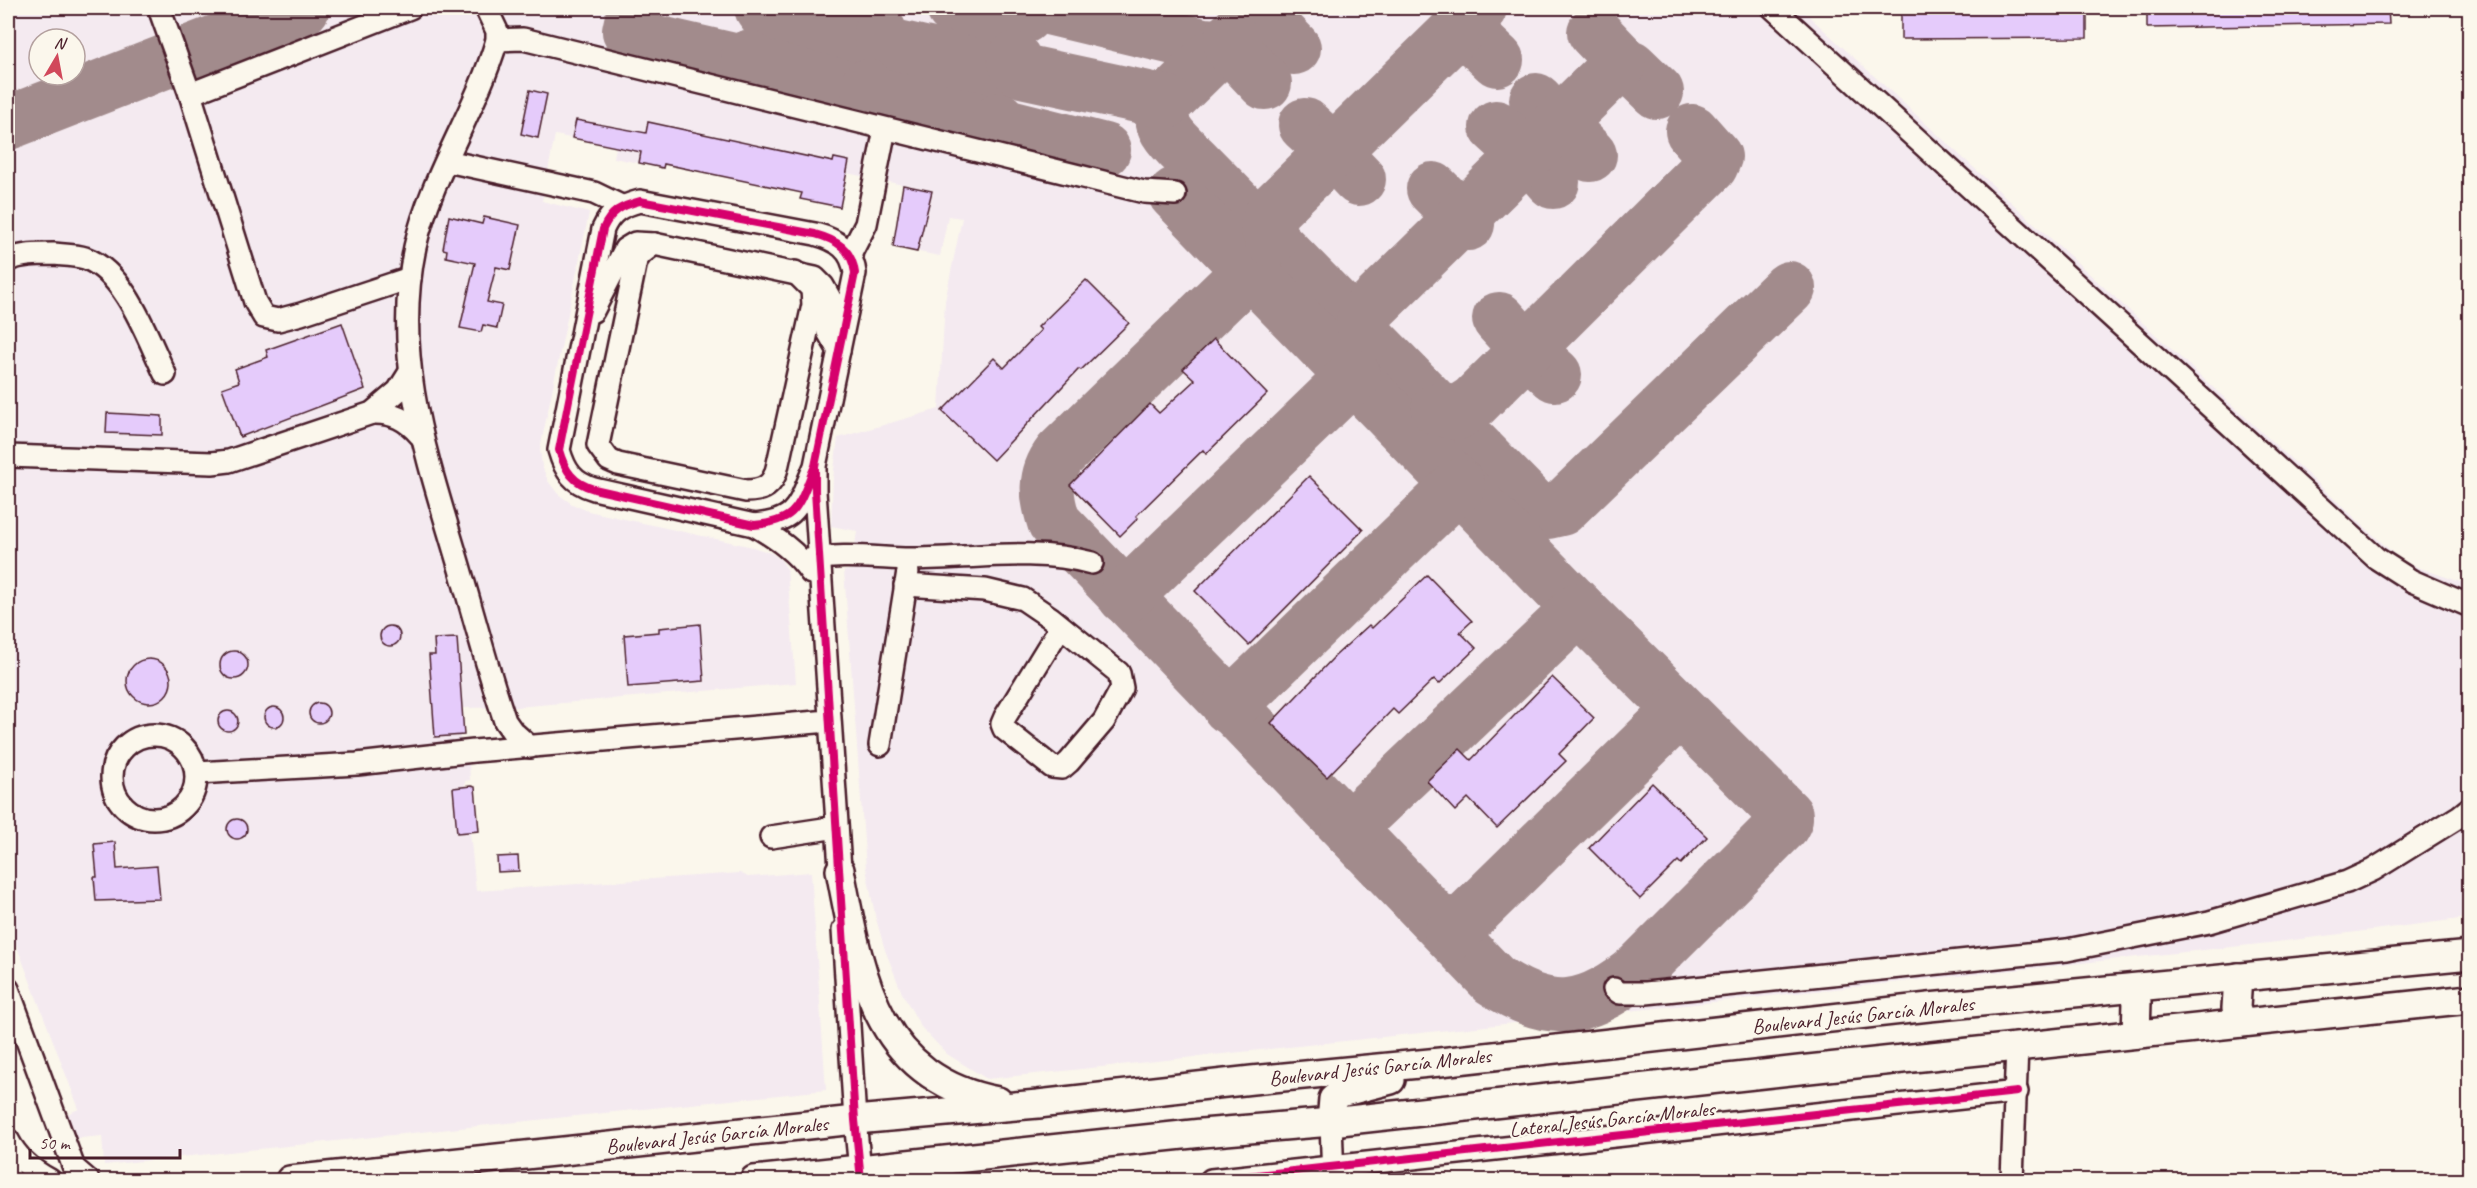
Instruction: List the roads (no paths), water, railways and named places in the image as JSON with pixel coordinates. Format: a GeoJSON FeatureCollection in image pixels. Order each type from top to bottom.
{"type":"FeatureCollection","features":[{"type":"Feature","properties":{"kind":"main road"},"geometry":{"type":"LineString","coordinates":[[840,870],[856,955],[875,1006],[896,1040],[920,1067],[941,1082],[964,1093],[1003,1102],[1038,1104]]}},
{"type":"Feature","properties":{"kind":"main road","name":"Boulevard Jesús García Morales"},"geometry":{"type":"LineString","coordinates":[[291,1180],[855,1120],[1038,1104],[1440,1062],[1929,1007],[2469,955]]}},
{"type":"Feature","properties":{"kind":"main road"},"geometry":{"type":"LineString","coordinates":[[2238,977],[2236,1008],[2241,1023]]}},
{"type":"Feature","properties":{"kind":"main road"},"geometry":{"type":"LineString","coordinates":[[2133,987],[2137,1002],[2136,1034]]}},
{"type":"Feature","properties":{"kind":"main road"},"geometry":{"type":"LineString","coordinates":[[754,1180],[860,1175],[1202,1133],[1331,1122],[2017,1046],[2469,999]]}},
{"type":"Feature","properties":{"kind":"main road"},"geometry":{"type":"LineString","coordinates":[[1331,1122],[1334,1100],[1341,1093],[1396,1078],[1440,1062]]}},
{"type":"Feature","properties":{"kind":"street"},"geometry":{"type":"LineString","coordinates":[[159,8],[190,94],[255,302],[264,316],[278,320],[410,278]]}},
{"type":"Feature","properties":{"kind":"street"},"geometry":{"type":"LineString","coordinates":[[190,94],[410,8]]}},
{"type":"Feature","properties":{"kind":"street"},"geometry":{"type":"LineString","coordinates":[[486,8],[497,31],[497,40],[419,233],[410,278],[407,322],[410,372],[420,435],[501,708],[512,731],[530,747]]}},
{"type":"Feature","properties":{"kind":"street"},"geometry":{"type":"LineString","coordinates":[[1773,8],[2376,558],[2412,581],[2469,606]]}},
{"type":"Feature","properties":{"kind":"street"},"geometry":{"type":"LineString","coordinates":[[497,40],[523,39],[1144,192],[1175,194]]}},
{"type":"Feature","properties":{"kind":"street"},"geometry":{"type":"LineString","coordinates":[[850,255],[866,224],[885,129]]}},
{"type":"Feature","properties":{"kind":"street"},"geometry":{"type":"LineString","coordinates":[[447,161],[594,193],[621,206]]}},
{"type":"Feature","properties":{"kind":"street"},"geometry":{"type":"LineString","coordinates":[[816,466],[792,514],[775,523],[754,525],[594,489],[574,480],[563,465],[559,450],[603,229],[608,219],[621,206],[640,201],[815,234],[840,244],[850,255],[855,273],[816,466],[811,559],[820,585],[860,1175]]}},
{"type":"Feature","properties":{"kind":"street"},"geometry":{"type":"LineString","coordinates":[[583,330],[625,249],[639,242],[795,272],[815,278],[831,300],[828,332],[839,351]]}},
{"type":"Feature","properties":{"kind":"street"},"geometry":{"type":"LineString","coordinates":[[654,244],[636,261],[598,445],[609,460],[618,464],[747,491],[757,491],[771,484],[780,456],[813,305],[812,289],[795,272]]}},
{"type":"Feature","properties":{"kind":"street"},"geometry":{"type":"LineString","coordinates":[[8,260],[38,254],[66,255],[85,258],[106,269],[122,287],[165,374]]}},
{"type":"Feature","properties":{"kind":"street"},"geometry":{"type":"LineString","coordinates":[[8,456],[229,461],[372,413],[398,391],[410,372]]}},
{"type":"Feature","properties":{"kind":"street"},"geometry":{"type":"LineString","coordinates":[[372,413],[398,417],[410,423],[420,435]]}},
{"type":"Feature","properties":{"kind":"street"},"geometry":{"type":"LineString","coordinates":[[754,525],[811,559],[1040,555],[1074,558],[1092,563]]}},
{"type":"Feature","properties":{"kind":"street"},"geometry":{"type":"LineString","coordinates":[[880,745],[910,559]]}},
{"type":"Feature","properties":{"kind":"street"},"geometry":{"type":"LineString","coordinates":[[905,585],[986,590],[1023,599],[1061,626],[1119,673],[1122,688],[1104,721],[1062,768],[1052,767],[1004,729],[1002,724],[1061,626]]}},
{"type":"Feature","properties":{"kind":"street"},"geometry":{"type":"LineString","coordinates":[[474,751],[491,733],[501,708]]}},
{"type":"Feature","properties":{"kind":"street"},"geometry":{"type":"LineString","coordinates":[[197,773],[357,764],[474,751],[829,721]]}},
{"type":"Feature","properties":{"kind":"street"},"geometry":{"type":"LineString","coordinates":[[160,735],[174,739],[185,748],[193,760],[197,773],[196,787],[191,800],[182,810],[170,817],[156,820],[130,813],[120,803],[111,777],[114,763],[121,750],[132,741],[145,736],[160,735]]}},
{"type":"Feature","properties":{"kind":"street"},"geometry":{"type":"LineString","coordinates":[[1614,989],[1620,993],[1646,993],[2067,950],[2209,922],[2347,882],[2373,870],[2460,816],[2469,808]]}},
{"type":"Feature","properties":{"kind":"street"},"geometry":{"type":"LineString","coordinates":[[771,837],[837,827]]}},
{"type":"Feature","properties":{"kind":"street"},"geometry":{"type":"LineString","coordinates":[[8,989],[74,1168],[88,1180]]}},
{"type":"Feature","properties":{"kind":"street"},"geometry":{"type":"LineString","coordinates":[[2012,1180],[2017,1046]]}},
{"type":"Feature","properties":{"kind":"street","name":"Lateral Jesús García Morales"},"geometry":{"type":"LineString","coordinates":[[1211,1180],[1333,1175],[2016,1092]]}},
{"type":"Feature","properties":{"kind":"street"},"geometry":{"type":"LineString","coordinates":[[1331,1122],[1333,1175]]}},
{"type":"Feature","properties":{"kind":"street"},"geometry":{"type":"LineString","coordinates":[[8,1140],[14,1151],[31,1168],[50,1180]]}},
{"type":"Feature","properties":{"kind":"street"},"geometry":{"type":"LineString","coordinates":[[8,1169],[9,1180]]}}]}
